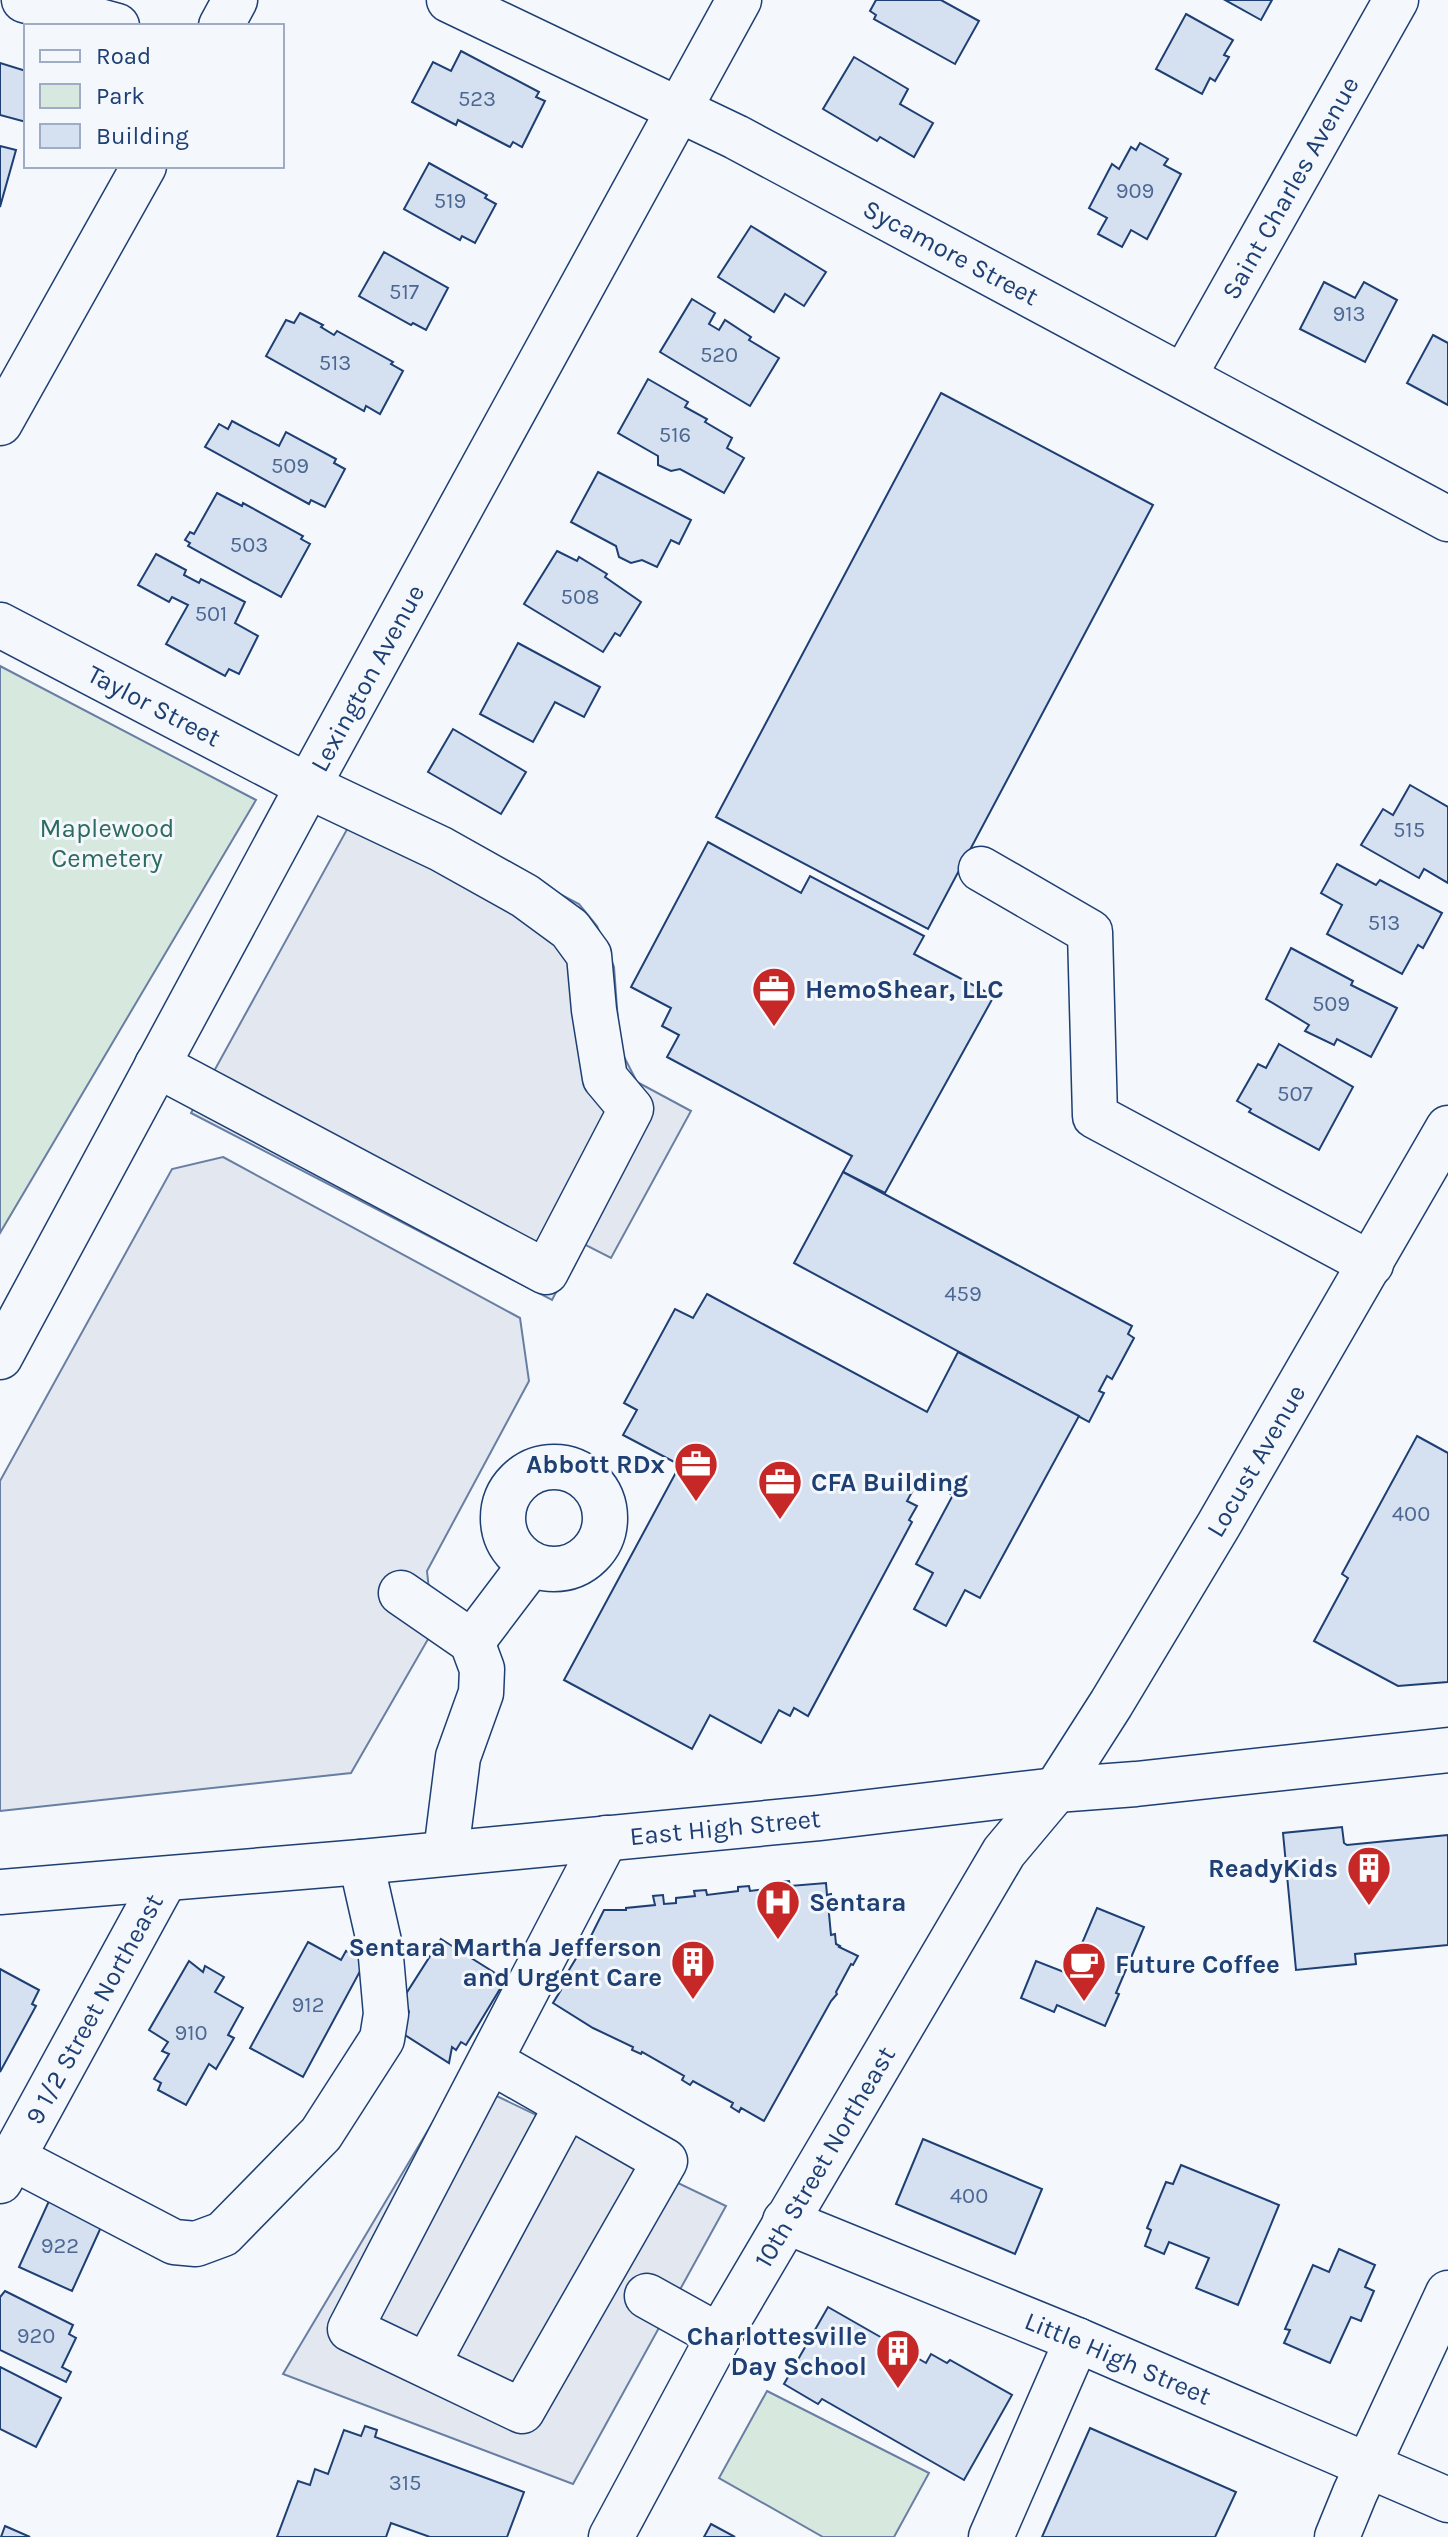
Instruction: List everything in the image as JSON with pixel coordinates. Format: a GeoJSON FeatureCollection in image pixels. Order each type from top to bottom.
{"type":"FeatureCollection","features":[{"type":"Feature","properties":{"kind":"street"},"geometry":{"type":"LineString","coordinates":[[24,0],[110,24]]}},
{"type":"Feature","properties":{"kind":"street"},"geometry":{"type":"LineString","coordinates":[[222,24],[235,0]]}},
{"type":"Feature","properties":{"kind":"street","name":"Sycamore Street"},"geometry":{"type":"LineString","coordinates":[[449,0],[736,137],[1448,519]]}},
{"type":"Feature","properties":{"kind":"street","name":"Lexington Avenue"},"geometry":{"type":"LineString","coordinates":[[0,1357],[308,786],[739,0]]}},
{"type":"Feature","properties":{"kind":"street","name":"Saint Charles Avenue"},"geometry":{"type":"LineString","coordinates":[[1184,376],[1396,0]]}},
{"type":"Feature","properties":{"kind":"street"},"geometry":{"type":"LineString","coordinates":[[0,423],[143,168]]}},
{"type":"Feature","properties":{"kind":"street","name":"Taylor Street"},"geometry":{"type":"LineString","coordinates":[[0,625],[308,786],[441,849],[525,896],[570,929],[589,955],[605,1078],[631,1109],[546,1272],[157,1065]]}},
{"type":"Feature","properties":{"kind":"street"},"geometry":{"type":"LineString","coordinates":[[981,869],[1090,932],[1095,1116],[1371,1264]]}},
{"type":"Feature","properties":{"kind":"street","name":"Locust Avenue"},"geometry":{"type":"LineString","coordinates":[[1056,1790],[1202,1554],[1448,1128]]}},
{"type":"Feature","properties":{"kind":"street"},"geometry":{"type":"LineString","coordinates":[[472,1642],[531,1564]]}},
{"type":"Feature","properties":{"kind":"street"},"geometry":{"type":"LineString","coordinates":[[401,1593],[472,1642],[482,1669],[481,1693],[458,1757],[446,1852]]}},
{"type":"Feature","properties":{"kind":"street","name":"East High Street"},"geometry":{"type":"LineString","coordinates":[[0,1892],[361,1862],[819,1818],[1448,1750]]}},
{"type":"Feature","properties":{"kind":"street","name":"10th Street Northeast"},"geometry":{"type":"LineString","coordinates":[[611,2537],[719,2336],[1004,1852],[1056,1790]]}},
{"type":"Feature","properties":{"kind":"street"},"geometry":{"type":"LineString","coordinates":[[490,2061],[665,2161],[522,2411],[350,2329],[606,1838]]}},
{"type":"Feature","properties":{"kind":"street"},"geometry":{"type":"LineString","coordinates":[[7,2170],[174,2242],[196,2244],[223,2234],[321,2134],[382,2039],[386,2014],[380,1946],[361,1862]]}},
{"type":"Feature","properties":{"kind":"street","name":"9 1/2 Street Northeast"},"geometry":{"type":"LineString","coordinates":[[7,2170],[165,1879]]}},
{"type":"Feature","properties":{"kind":"street"},"geometry":{"type":"LineString","coordinates":[[427,2365],[567,2105]]}},
{"type":"Feature","properties":{"kind":"street","name":"Little High Street"},"geometry":{"type":"LineString","coordinates":[[785,2221],[1077,2340],[1448,2500]]}},
{"type":"Feature","properties":{"kind":"street"},"geometry":{"type":"LineString","coordinates":[[1337,2537],[1448,2293]]}},
{"type":"Feature","properties":{"kind":"street"},"geometry":{"type":"LineString","coordinates":[[647,2296],[719,2336]]}},
{"type":"Feature","properties":{"kind":"street"},"geometry":{"type":"LineString","coordinates":[[991,2537],[1077,2340]]}},
{"type":"Feature","properties":{"kind":"green space","name":"Maplewood Cemetery"},"geometry":{"type":"Polygon","coordinates":[[[0,666],[256,800],[0,1233],[0,666]]]}},
{"type":"Feature","properties":{"kind":"green space"},"geometry":{"type":"Polygon","coordinates":[[[767,2391],[929,2473],[894,2537],[823,2537],[719,2478],[767,2391]]]}},
{"type":"Feature","properties":{"kind":"shaded area"},"geometry":{"type":"Polygon","coordinates":[[[367,793],[579,904],[597,926],[614,967],[620,1049],[637,1082],[691,1111],[611,1258],[582,1243],[552,1300],[191,1113],[367,793]]]}},
{"type":"Feature","properties":{"kind":"shaded area"},"geometry":{"type":"Polygon","coordinates":[[[223,1157],[520,1318],[529,1381],[427,1571],[429,1590],[450,1601],[351,1773],[0,1811],[0,1481],[172,1169],[223,1157]]]}},
{"type":"Feature","properties":{"kind":"shaded area"},"geometry":{"type":"Polygon","coordinates":[[[459,2078],[726,2206],[573,2484],[283,2374],[459,2078]]]}},
{"type":"Feature","properties":{"kind":"building"},"geometry":{"type":"Polygon","coordinates":[[[876,0],[941,0],[979,21],[955,64],[874,19],[876,15],[870,11],[876,0]]]}},
{"type":"Feature","properties":{"kind":"building"},"geometry":{"type":"Polygon","coordinates":[[[1225,0],[1272,0],[1261,20],[1225,0]]]}},
{"type":"Feature","properties":{"kind":"building"},"geometry":{"type":"Polygon","coordinates":[[[1186,14],[1233,40],[1224,55],[1229,57],[1215,81],[1210,78],[1202,94],[1156,69],[1186,14]]]}},
{"type":"Feature","properties":{"kind":"building"},"geometry":{"type":"Polygon","coordinates":[[[461,51],[539,92],[536,97],[545,101],[522,147],[513,142],[510,147],[458,120],[456,125],[412,102],[433,62],[451,71],[461,51]]]}},
{"type":"Feature","properties":{"kind":"building"},"geometry":{"type":"Polygon","coordinates":[[[854,57],[908,89],[900,104],[933,123],[914,157],[880,137],[877,141],[823,109],[854,57]]]}},
{"type":"Feature","properties":{"kind":"building"},"geometry":{"type":"Polygon","coordinates":[[[0,63],[24,70],[24,121],[0,115],[0,63]]]}},
{"type":"Feature","properties":{"kind":"building"},"geometry":{"type":"Polygon","coordinates":[[[1140,143],[1168,159],[1164,165],[1181,174],[1147,239],[1131,230],[1122,247],[1098,234],[1107,218],[1089,208],[1112,164],[1119,169],[1131,147],[1136,150],[1140,143]]]}},
{"type":"Feature","properties":{"kind":"building"},"geometry":{"type":"Polygon","coordinates":[[[0,146],[16,150],[0,207],[0,146]]]}},
{"type":"Feature","properties":{"kind":"building"},"geometry":{"type":"Polygon","coordinates":[[[429,163],[487,195],[485,198],[496,204],[475,243],[462,236],[460,240],[404,209],[429,163]]]}},
{"type":"Feature","properties":{"kind":"building"},"geometry":{"type":"Polygon","coordinates":[[[751,226],[826,272],[804,306],[785,294],[774,312],[718,277],[751,226]]]}},
{"type":"Feature","properties":{"kind":"building"},"geometry":{"type":"Polygon","coordinates":[[[384,252],[448,288],[426,330],[359,296],[384,252]]]}},
{"type":"Feature","properties":{"kind":"building"},"geometry":{"type":"Polygon","coordinates":[[[1324,282],[1355,298],[1364,282],[1397,300],[1365,362],[1300,329],[1324,282]]]}},
{"type":"Feature","properties":{"kind":"building"},"geometry":{"type":"Polygon","coordinates":[[[692,299],[715,313],[709,324],[719,330],[725,320],[751,337],[749,340],[779,358],[750,406],[660,352],[692,299]]]}},
{"type":"Feature","properties":{"kind":"building"},"geometry":{"type":"Polygon","coordinates":[[[300,313],[323,325],[321,327],[334,335],[337,331],[393,362],[391,364],[403,371],[380,414],[366,406],[364,411],[266,356],[286,320],[294,323],[300,313]]]}},
{"type":"Feature","properties":{"kind":"building"},"geometry":{"type":"Polygon","coordinates":[[[1433,335],[1448,343],[1448,405],[1407,383],[1433,335]]]}},
{"type":"Feature","properties":{"kind":"building"},"geometry":{"type":"Polygon","coordinates":[[[648,379],[688,402],[685,407],[732,438],[727,448],[744,458],[724,493],[680,469],[671,471],[658,465],[658,456],[618,433],[648,379]]]}},
{"type":"Feature","properties":{"kind":"building"},"geometry":{"type":"Polygon","coordinates":[[[941,393],[1153,505],[928,929],[716,817],[941,393]]]}},
{"type":"Feature","properties":{"kind":"building"},"geometry":{"type":"Polygon","coordinates":[[[232,421],[279,446],[286,432],[336,459],[334,463],[345,469],[325,507],[311,500],[309,504],[205,447],[219,424],[228,429],[232,421]]]}},
{"type":"Feature","properties":{"kind":"building"},"geometry":{"type":"Polygon","coordinates":[[[598,472],[691,520],[679,544],[671,540],[657,567],[642,560],[631,563],[619,557],[616,546],[571,522],[598,472]]]}},
{"type":"Feature","properties":{"kind":"building"},"geometry":{"type":"Polygon","coordinates":[[[217,493],[242,506],[243,503],[303,536],[301,539],[310,544],[281,597],[188,546],[190,543],[185,540],[190,532],[194,534],[217,493]]]}},
{"type":"Feature","properties":{"kind":"building"},"geometry":{"type":"Polygon","coordinates":[[[557,551],[577,561],[579,557],[607,574],[605,577],[641,602],[620,636],[615,633],[603,652],[524,604],[557,551]]]}},
{"type":"Feature","properties":{"kind":"building"},"geometry":{"type":"Polygon","coordinates":[[[156,554],[186,570],[184,575],[199,583],[201,579],[245,602],[235,623],[258,636],[239,674],[229,669],[225,676],[166,644],[188,605],[172,597],[169,602],[138,585],[156,554]]]}},
{"type":"Feature","properties":{"kind":"building"},"geometry":{"type":"Polygon","coordinates":[[[518,643],[600,687],[584,717],[555,702],[533,742],[480,714],[518,643]]]}},
{"type":"Feature","properties":{"kind":"building"},"geometry":{"type":"Polygon","coordinates":[[[453,729],[526,772],[501,814],[428,772],[453,729]]]}},
{"type":"Feature","properties":{"kind":"building"},"geometry":{"type":"Polygon","coordinates":[[[1410,785],[1448,807],[1448,883],[1424,869],[1419,878],[1361,845],[1383,809],[1393,815],[1410,785]]]}},
{"type":"Feature","properties":{"kind":"building"},"geometry":{"type":"Polygon","coordinates":[[[708,842],[801,893],[810,876],[924,936],[914,954],[994,996],[885,1193],[843,1172],[852,1156],[667,1057],[679,1035],[662,1026],[671,1008],[631,987],[708,842]]]}},
{"type":"Feature","properties":{"kind":"building"},"geometry":{"type":"Polygon","coordinates":[[[1337,864],[1376,885],[1380,880],[1442,913],[1423,948],[1418,945],[1402,974],[1327,934],[1342,905],[1321,893],[1337,864]]]}},
{"type":"Feature","properties":{"kind":"building"},"geometry":{"type":"Polygon","coordinates":[[[1291,948],[1353,981],[1351,985],[1397,1008],[1371,1057],[1337,1039],[1334,1045],[1305,1031],[1309,1025],[1266,999],[1291,948]]]}},
{"type":"Feature","properties":{"kind":"building"},"geometry":{"type":"Polygon","coordinates":[[[1279,1044],[1353,1087],[1319,1150],[1249,1112],[1251,1109],[1237,1101],[1258,1064],[1266,1068],[1279,1044]]]}},
{"type":"Feature","properties":{"kind":"building"},"geometry":{"type":"Polygon","coordinates":[[[843,1172],[1132,1326],[1128,1334],[1134,1338],[1112,1379],[1107,1376],[1099,1391],[1104,1393],[1089,1422],[794,1263],[843,1172]]]}},
{"type":"Feature","properties":{"kind":"building","name":"CFA Building"},"geometry":{"type":"Polygon","coordinates":[[[707,1294],[927,1412],[958,1352],[1079,1416],[980,1598],[965,1590],[946,1626],[914,1609],[933,1573],[916,1564],[953,1495],[938,1487],[941,1482],[923,1472],[907,1501],[917,1506],[909,1520],[912,1522],[808,1716],[794,1708],[790,1716],[779,1710],[761,1743],[710,1715],[692,1749],[564,1680],[680,1465],[623,1435],[637,1410],[624,1403],[675,1309],[693,1318],[707,1294]]]}},
{"type":"Feature","properties":{"kind":"building"},"geometry":{"type":"Polygon","coordinates":[[[1417,1436],[1448,1453],[1448,1682],[1398,1686],[1314,1641],[1348,1578],[1342,1574],[1417,1436]]]}},
{"type":"Feature","properties":{"kind":"building","name":"ReadyKids"},"geometry":{"type":"Polygon","coordinates":[[[1342,1827],[1347,1845],[1448,1835],[1448,1945],[1355,1954],[1356,1964],[1296,1970],[1283,1833],[1342,1827]]]}},
{"type":"Feature","properties":{"kind":"building","name":"Sentara Martha Jefferson and Urgent Care"},"geometry":{"type":"Polygon","coordinates":[[[789,1881],[790,1886],[826,1883],[827,1895],[831,1894],[832,1903],[828,1903],[831,1935],[835,1934],[839,1947],[858,1956],[764,2121],[741,2108],[739,2112],[731,2107],[733,2103],[693,2081],[690,2085],[682,2080],[684,2076],[642,2052],[632,2050],[633,2047],[593,2028],[553,2003],[561,1990],[558,1988],[585,1948],[604,1910],[655,1905],[653,1896],[663,1895],[664,1904],[676,1903],[676,1898],[695,1896],[694,1891],[706,1890],[707,1895],[738,1891],[738,1887],[749,1886],[750,1891],[781,1887],[781,1882],[789,1881]]]}},
{"type":"Feature","properties":{"kind":"building"},"geometry":{"type":"Polygon","coordinates":[[[1097,1908],[1144,1927],[1105,2026],[1057,2005],[1054,2012],[1021,1998],[1036,1961],[1069,1974],[1097,1908]]]}},
{"type":"Feature","properties":{"kind":"building"},"geometry":{"type":"Polygon","coordinates":[[[441,1939],[495,1973],[492,1977],[503,1984],[466,2045],[461,2042],[456,2050],[452,2047],[449,2063],[397,2030],[409,2012],[404,1997],[441,1939]]]}},
{"type":"Feature","properties":{"kind":"building"},"geometry":{"type":"Polygon","coordinates":[[[308,1942],[341,1960],[346,1951],[365,1962],[303,2077],[250,2048],[308,1942]]]}},
{"type":"Feature","properties":{"kind":"building"},"geometry":{"type":"Polygon","coordinates":[[[189,1961],[203,1972],[205,1966],[224,1977],[215,1992],[243,2008],[228,2035],[234,2038],[216,2069],[209,2064],[186,2105],[158,2090],[161,2083],[154,2079],[169,2054],[162,2051],[168,2042],[149,2030],[189,1961]]]}},
{"type":"Feature","properties":{"kind":"building"},"geometry":{"type":"Polygon","coordinates":[[[0,1969],[39,1990],[32,2004],[36,2006],[0,2072],[0,1969]]]}},
{"type":"Feature","properties":{"kind":"building"},"geometry":{"type":"Polygon","coordinates":[[[923,2139],[1042,2189],[1015,2254],[896,2204],[923,2139]]]}},
{"type":"Feature","properties":{"kind":"building"},"geometry":{"type":"Polygon","coordinates":[[[1181,2165],[1279,2205],[1238,2305],[1196,2288],[1209,2258],[1169,2242],[1164,2254],[1145,2246],[1151,2230],[1147,2228],[1166,2182],[1173,2184],[1181,2165]]]}},
{"type":"Feature","properties":{"kind":"building"},"geometry":{"type":"Polygon","coordinates":[[[49,2201],[102,2225],[72,2291],[19,2267],[49,2201]]]}},
{"type":"Feature","properties":{"kind":"building"},"geometry":{"type":"Polygon","coordinates":[[[1339,2249],[1375,2265],[1365,2287],[1374,2291],[1361,2321],[1351,2317],[1330,2363],[1284,2343],[1290,2330],[1285,2329],[1313,2265],[1329,2272],[1339,2249]]]}},
{"type":"Feature","properties":{"kind":"building"},"geometry":{"type":"Polygon","coordinates":[[[5,2291],[73,2325],[69,2334],[76,2338],[62,2367],[71,2372],[66,2382],[0,2350],[0,2297],[5,2291]]]}},
{"type":"Feature","properties":{"kind":"building","name":"Charlottesville Day School"},"geometry":{"type":"Polygon","coordinates":[[[828,2307],[926,2363],[931,2354],[947,2363],[950,2360],[1012,2395],[964,2480],[822,2399],[818,2404],[784,2384],[828,2307]]]}},
{"type":"Feature","properties":{"kind":"building"},"geometry":{"type":"Polygon","coordinates":[[[0,2367],[61,2398],[36,2447],[0,2429],[0,2367]]]}},
{"type":"Feature","properties":{"kind":"building"},"geometry":{"type":"Polygon","coordinates":[[[365,2426],[377,2430],[375,2437],[524,2492],[507,2537],[430,2537],[391,2523],[386,2537],[277,2537],[298,2481],[310,2485],[315,2469],[328,2474],[344,2430],[361,2436],[365,2426]]]}},
{"type":"Feature","properties":{"kind":"building"},"geometry":{"type":"Polygon","coordinates":[[[1090,2428],[1236,2492],[1215,2537],[1042,2537],[1090,2428]]]}},
{"type":"Feature","properties":{"kind":"building"},"geometry":{"type":"Polygon","coordinates":[[[711,2524],[735,2537],[704,2537],[711,2524]]]}},
{"type":"Feature","properties":{"kind":"building"},"geometry":{"type":"Polygon","coordinates":[[[5,2526],[30,2537],[1,2537],[5,2526]]]}},
{"type":"Feature","properties":{"kind":"place","name":"HemoShear, LLC"},"geometry":{"type":"Point","coordinates":[774,1028]}},
{"type":"Feature","properties":{"kind":"place","name":"Abbott RDx"},"geometry":{"type":"Point","coordinates":[696,1503]}},
{"type":"Feature","properties":{"kind":"place","name":"CFA Building"},"geometry":{"type":"Point","coordinates":[780,1521]}},
{"type":"Feature","properties":{"kind":"place","name":"ReadyKids"},"geometry":{"type":"Point","coordinates":[1369,1907]}},
{"type":"Feature","properties":{"kind":"place","name":"Sentara"},"geometry":{"type":"Point","coordinates":[778,1941]}},
{"type":"Feature","properties":{"kind":"place","name":"Sentara Martha Jefferson and Urgent Care"},"geometry":{"type":"Point","coordinates":[693,2001]}},
{"type":"Feature","properties":{"kind":"place","name":"Future Coffee"},"geometry":{"type":"Point","coordinates":[1084,2003]}},
{"type":"Feature","properties":{"kind":"place","name":"Charlottesville Day School"},"geometry":{"type":"Point","coordinates":[898,2390]}}]}
